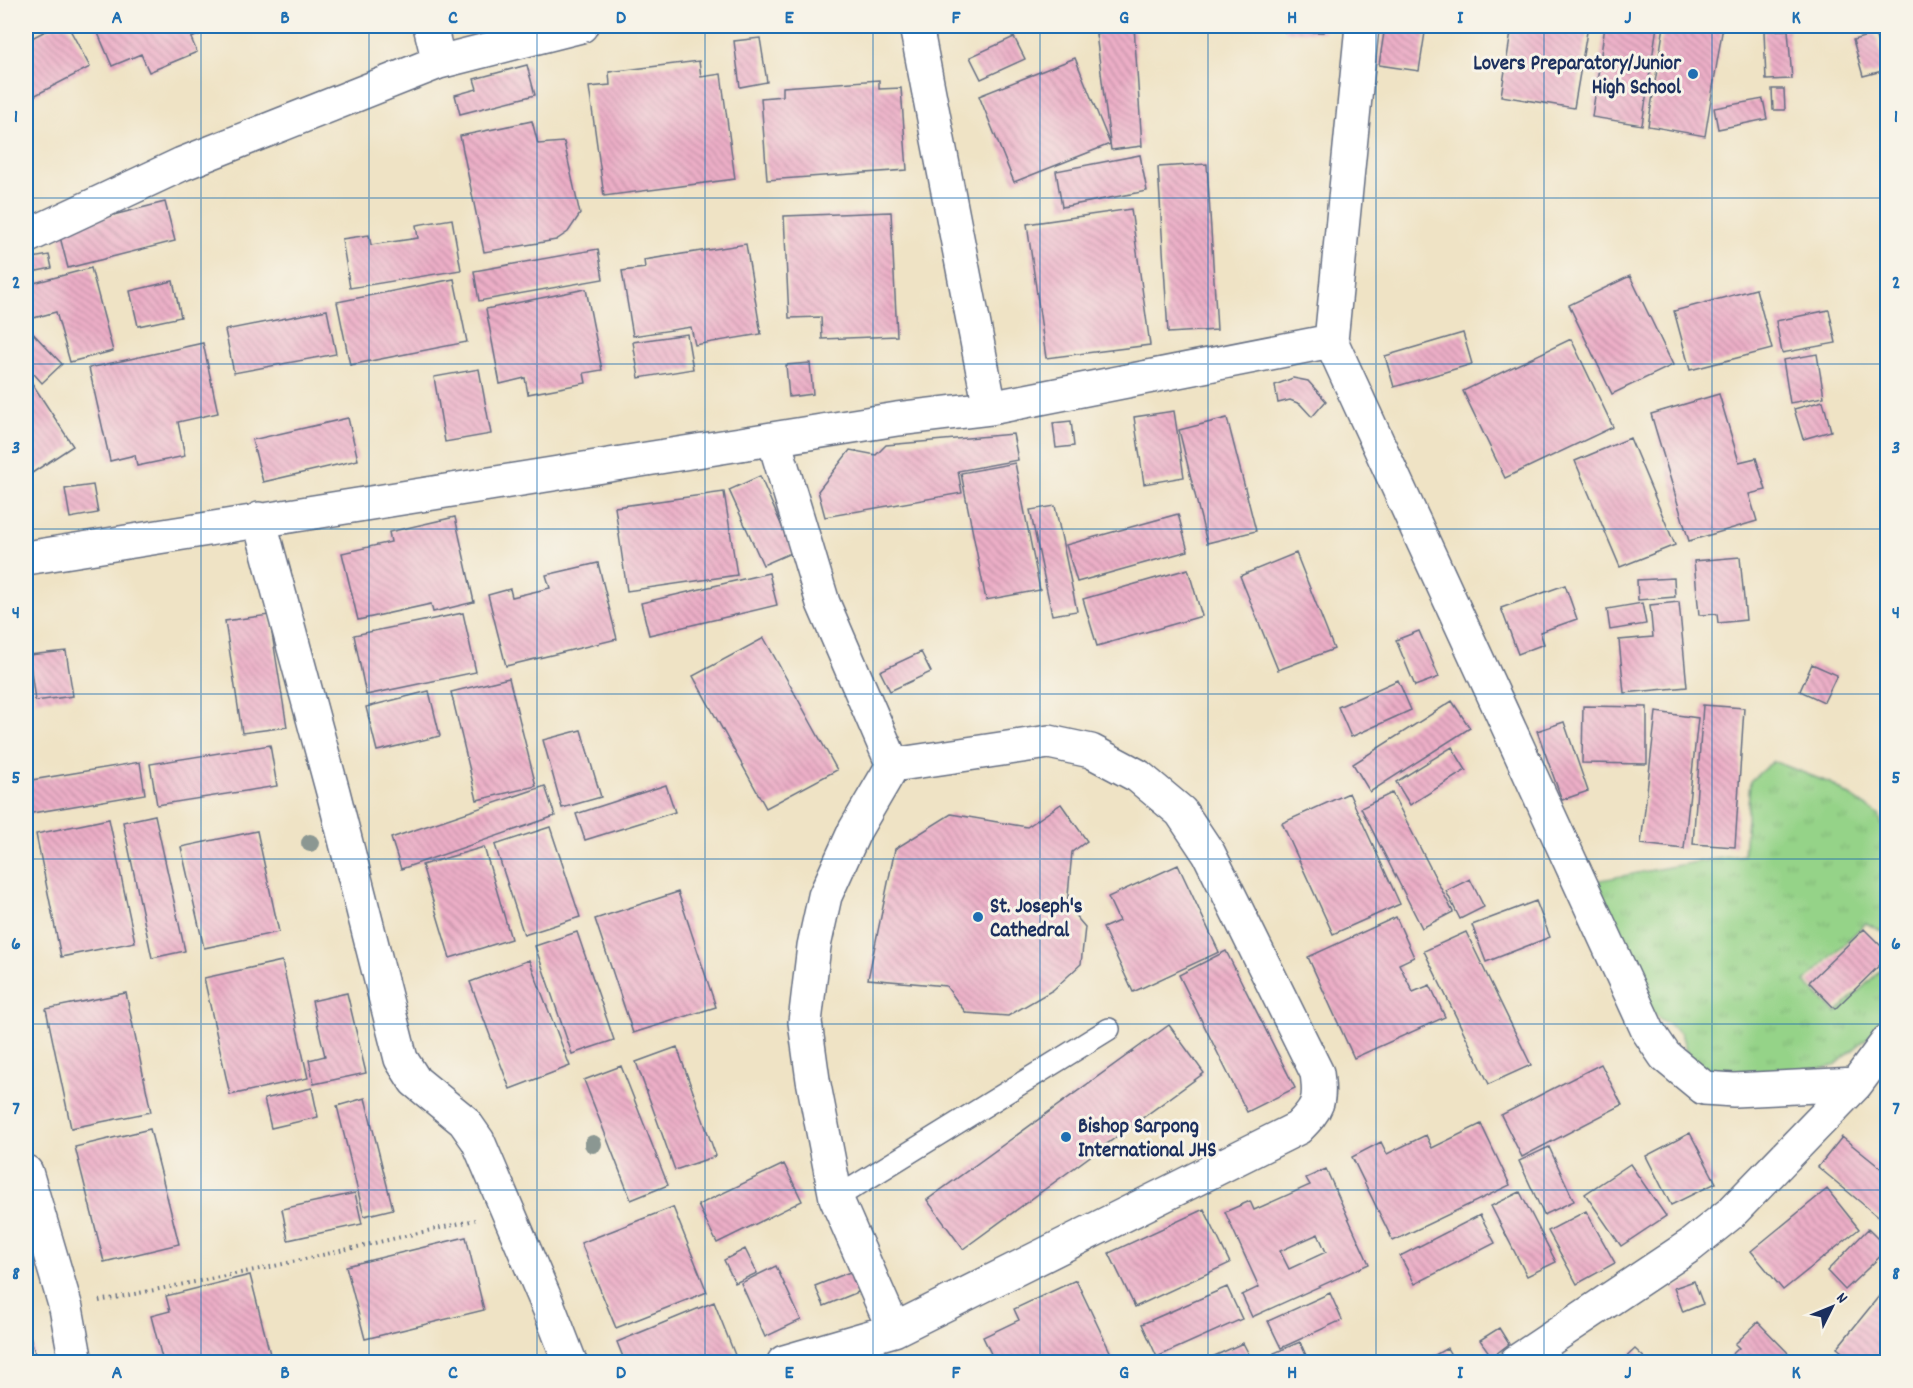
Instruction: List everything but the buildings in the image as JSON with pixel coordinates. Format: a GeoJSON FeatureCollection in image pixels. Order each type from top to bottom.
{"type":"FeatureCollection","features":[{"type":"Feature","properties":{"kind":"street"},"geometry":{"type":"LineString","coordinates":[[430,26],[439,62]]}},
{"type":"Feature","properties":{"kind":"street"},"geometry":{"type":"LineString","coordinates":[[26,237],[182,164],[439,62],[581,26]]}},
{"type":"Feature","properties":{"kind":"street"},"geometry":{"type":"LineString","coordinates":[[916,26],[990,408]]}},
{"type":"Feature","properties":{"kind":"street"},"geometry":{"type":"LineString","coordinates":[[1362,26],[1332,341],[1648,1031],[1665,1056],[1704,1088],[1734,1090],[1856,1084]]}},
{"type":"Feature","properties":{"kind":"street"},"geometry":{"type":"LineString","coordinates":[[26,558],[897,419],[990,408],[1332,341]]}},
{"type":"Feature","properties":{"kind":"street"},"geometry":{"type":"LineString","coordinates":[[774,440],[824,603],[893,765]]}},
{"type":"Feature","properties":{"kind":"street"},"geometry":{"type":"LineString","coordinates":[[259,519],[333,792],[401,1059],[415,1081],[464,1121],[478,1141],[570,1362]]}},
{"type":"Feature","properties":{"kind":"street"},"geometry":{"type":"LineString","coordinates":[[784,1362],[894,1330],[1298,1128],[1313,1113],[1320,1094],[1317,1073],[1209,854],[1181,812],[1137,776],[1091,751],[1049,742],[893,765]]}},
{"type":"Feature","properties":{"kind":"street"},"geometry":{"type":"LineString","coordinates":[[893,765],[855,830],[825,896],[813,946],[805,1022],[813,1080],[836,1198],[894,1330]]}},
{"type":"Feature","properties":{"kind":"street"},"geometry":{"type":"LineString","coordinates":[[1516,1362],[1691,1245],[1731,1213],[1856,1084],[1887,1041]]}},
{"type":"Feature","properties":{"kind":"street"},"geometry":{"type":"LineString","coordinates":[[26,1172],[66,1308],[76,1362]]}},
{"type":"Feature","properties":{"kind":"lane"},"geometry":{"type":"LineString","coordinates":[[836,1198],[1109,1029]]}},
{"type":"Feature","properties":{"kind":"path"},"geometry":{"type":"LineString","coordinates":[[66,1308],[270,1267],[508,1212]]}},
{"type":"Feature","properties":{"kind":"green space"},"geometry":{"type":"Polygon","coordinates":[[[1773,761],[1830,783],[1879,815],[1887,842],[1887,934],[1866,923],[1805,982],[1836,1013],[1887,964],[1887,1013],[1873,1033],[1834,1066],[1801,1072],[1710,1074],[1688,1058],[1681,1033],[1649,1011],[1595,881],[1744,855],[1750,781],[1773,761]]]}},
{"type":"Feature","properties":{"kind":"place","name":"Lovers Preparatory/Junior High School"},"geometry":{"type":"Point","coordinates":[1693,74]}},
{"type":"Feature","properties":{"kind":"place","name":"St. Joseph's Cathedral"},"geometry":{"type":"Point","coordinates":[978,917]}},
{"type":"Feature","properties":{"kind":"place","name":"Bishop Sarpong International JHS"},"geometry":{"type":"Point","coordinates":[1066,1137]}}]}
